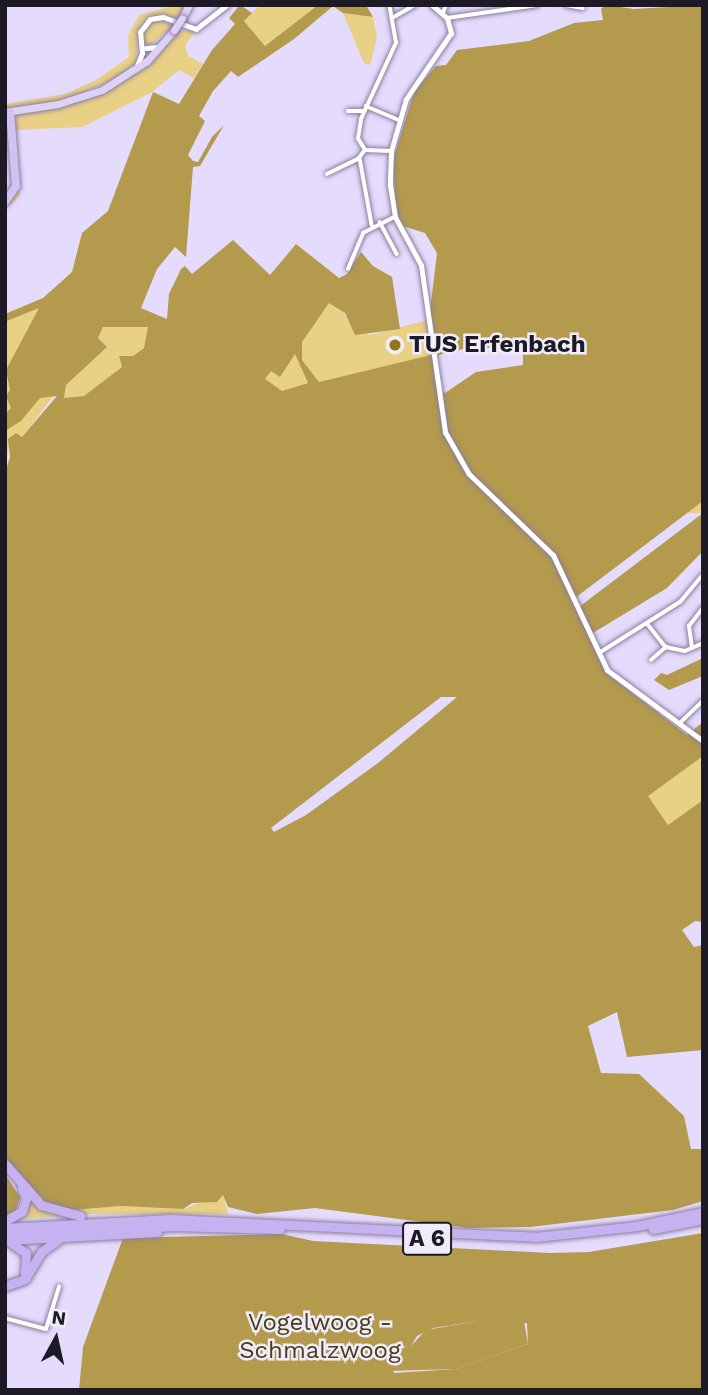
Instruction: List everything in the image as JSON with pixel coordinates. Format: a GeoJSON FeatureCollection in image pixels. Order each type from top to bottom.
{"type":"FeatureCollection","features":[{"type":"Feature","properties":{"kind":"highway"},"geometry":{"type":"LineString","coordinates":[[5,202],[16,186],[7,118]]}},
{"type":"Feature","properties":{"kind":"highway"},"geometry":{"type":"LineString","coordinates":[[5,1166],[41,1205],[81,1216]]}},
{"type":"Feature","properties":{"kind":"highway"},"geometry":{"type":"LineString","coordinates":[[5,1166],[26,1198],[20,1214],[5,1223]]}},
{"type":"Feature","properties":{"kind":"highway","name":"A 6"},"geometry":{"type":"LineString","coordinates":[[5,1223],[213,1220],[452,1236],[586,1236],[703,1212]]}},
{"type":"Feature","properties":{"kind":"highway"},"geometry":{"type":"LineString","coordinates":[[5,1223],[81,1216],[161,1214],[213,1220]]}},
{"type":"Feature","properties":{"kind":"highway","name":"A 6"},"geometry":{"type":"LineString","coordinates":[[5,1234],[201,1226],[493,1243],[586,1236],[703,1219]]}},
{"type":"Feature","properties":{"kind":"highway","name":"A 6"},"geometry":{"type":"LineString","coordinates":[[5,1241],[201,1226]]}},
{"type":"Feature","properties":{"kind":"highway","name":"A 6"},"geometry":{"type":"LineString","coordinates":[[5,1285],[25,1279],[47,1246],[69,1236]]}},
{"type":"Feature","properties":{"kind":"highway"},"geometry":{"type":"LineString","coordinates":[[5,1241],[23,1249],[28,1267],[19,1280],[5,1285]]}},
{"type":"Feature","properties":{"kind":"main road"},"geometry":{"type":"LineString","coordinates":[[7,118],[80,98],[134,71],[161,46],[189,5]]}},
{"type":"Feature","properties":{"kind":"street"},"geometry":{"type":"LineString","coordinates":[[151,57],[139,37],[144,24],[155,17],[190,29],[207,25],[227,5]]}},
{"type":"Feature","properties":{"kind":"street"},"geometry":{"type":"LineString","coordinates":[[365,150],[358,133],[365,109],[395,49],[394,17],[389,5]]}},
{"type":"Feature","properties":{"kind":"street"},"geometry":{"type":"LineString","coordinates":[[394,17],[415,5]]}},
{"type":"Feature","properties":{"kind":"street"},"geometry":{"type":"LineString","coordinates":[[432,5],[445,15],[537,5]]}},
{"type":"Feature","properties":{"kind":"street"},"geometry":{"type":"LineString","coordinates":[[446,5],[445,15],[450,36],[409,92],[391,151],[395,217],[421,265],[439,413],[456,457],[550,551],[598,653],[613,676],[703,741]]}},
{"type":"Feature","properties":{"kind":"street"},"geometry":{"type":"LineString","coordinates":[[566,5],[583,8]]}},
{"type":"Feature","properties":{"kind":"street"},"geometry":{"type":"LineString","coordinates":[[144,48],[161,46]]}},
{"type":"Feature","properties":{"kind":"street"},"geometry":{"type":"LineString","coordinates":[[134,71],[144,48]]}},
{"type":"Feature","properties":{"kind":"street"},"geometry":{"type":"LineString","coordinates":[[348,111],[365,109],[399,121]]}},
{"type":"Feature","properties":{"kind":"street"},"geometry":{"type":"LineString","coordinates":[[365,150],[391,151]]}},
{"type":"Feature","properties":{"kind":"street"},"geometry":{"type":"LineString","coordinates":[[327,174],[360,158],[365,150]]}},
{"type":"Feature","properties":{"kind":"street"},"geometry":{"type":"LineString","coordinates":[[360,158],[372,225]]}},
{"type":"Feature","properties":{"kind":"street"},"geometry":{"type":"LineString","coordinates":[[348,269],[358,240],[372,225],[395,217]]}},
{"type":"Feature","properties":{"kind":"street"},"geometry":{"type":"LineString","coordinates":[[380,222],[397,254]]}},
{"type":"Feature","properties":{"kind":"street"},"geometry":{"type":"LineString","coordinates":[[598,653],[680,602],[703,575]]}},
{"type":"Feature","properties":{"kind":"street"},"geometry":{"type":"LineString","coordinates":[[692,648],[688,625],[703,608]]}},
{"type":"Feature","properties":{"kind":"street"},"geometry":{"type":"LineString","coordinates":[[647,622],[666,647],[680,652],[703,643]]}},
{"type":"Feature","properties":{"kind":"street"},"geometry":{"type":"LineString","coordinates":[[651,660],[666,647]]}},
{"type":"Feature","properties":{"kind":"street"},"geometry":{"type":"LineString","coordinates":[[680,723],[703,701]]}},
{"type":"Feature","properties":{"kind":"street"},"geometry":{"type":"LineString","coordinates":[[5,1318],[46,1329],[59,1287]]}},
{"type":"Feature","properties":{"kind":"shaded area"},"geometry":{"type":"Polygon","coordinates":[[[186,5],[177,18],[161,14],[145,19],[138,30],[136,63],[111,81],[63,100],[5,109],[5,104],[65,94],[96,80],[129,57],[128,36],[139,15],[186,5]]]}},
{"type":"Feature","properties":{"kind":"shaded area"},"geometry":{"type":"Polygon","coordinates":[[[260,5],[318,5],[265,46],[244,21],[260,5]]]}},
{"type":"Feature","properties":{"kind":"shaded area"},"geometry":{"type":"Polygon","coordinates":[[[343,13],[373,17],[377,37],[370,65],[364,63],[343,13]]]}},
{"type":"Feature","properties":{"kind":"shaded area"},"geometry":{"type":"Polygon","coordinates":[[[152,19],[174,25],[149,46],[143,41],[142,32],[152,19]]]}},
{"type":"Feature","properties":{"kind":"shaded area"},"geometry":{"type":"Polygon","coordinates":[[[179,30],[196,31],[185,45],[188,56],[203,64],[194,78],[179,70],[152,92],[82,127],[15,130],[20,196],[5,209],[18,190],[13,117],[87,99],[112,87],[151,60],[179,30]]]}},
{"type":"Feature","properties":{"kind":"shaded area"},"geometry":{"type":"Polygon","coordinates":[[[74,283],[95,297],[80,311],[60,298],[74,283]]]}},
{"type":"Feature","properties":{"kind":"shaded area"},"geometry":{"type":"Polygon","coordinates":[[[329,302],[340,307],[352,327],[370,335],[428,320],[432,355],[319,382],[302,360],[302,342],[329,302]]]}},
{"type":"Feature","properties":{"kind":"shaded area"},"geometry":{"type":"Polygon","coordinates":[[[40,307],[18,349],[11,408],[5,414],[5,317],[8,321],[40,307]]]}},
{"type":"Feature","properties":{"kind":"shaded area"},"geometry":{"type":"Polygon","coordinates":[[[149,326],[144,348],[133,356],[119,356],[123,367],[84,396],[64,398],[66,385],[107,347],[98,338],[103,327],[149,326]]]}},
{"type":"Feature","properties":{"kind":"shaded area"},"geometry":{"type":"Polygon","coordinates":[[[295,353],[308,383],[282,391],[265,379],[271,370],[280,376],[295,353]]]}},
{"type":"Feature","properties":{"kind":"shaded area"},"geometry":{"type":"Polygon","coordinates":[[[55,394],[22,437],[9,443],[5,473],[5,431],[40,398],[55,394]]]}},
{"type":"Feature","properties":{"kind":"shaded area"},"geometry":{"type":"Polygon","coordinates":[[[542,501],[703,501],[703,513],[542,513],[542,501]]]}},
{"type":"Feature","properties":{"kind":"shaded area"},"geometry":{"type":"Polygon","coordinates":[[[703,756],[703,800],[668,825],[647,796],[703,756]]]}},
{"type":"Feature","properties":{"kind":"shaded area"},"geometry":{"type":"Polygon","coordinates":[[[5,1158],[73,1210],[120,1206],[183,1209],[223,1194],[228,1214],[77,1214],[48,1207],[5,1158]]]}},
{"type":"Feature","properties":{"kind":"shaded area"},"geometry":{"type":"Polygon","coordinates":[[[27,1195],[51,1212],[63,1216],[18,1219],[25,1211],[27,1195]]]}},
{"type":"Feature","properties":{"kind":"shaded area"},"geometry":{"type":"Polygon","coordinates":[[[235,1251],[255,1251],[277,1256],[265,1262],[232,1265],[229,1255],[235,1251]]]}},
{"type":"Feature","properties":{"kind":"shaded area"},"geometry":{"type":"Polygon","coordinates":[[[478,1321],[524,1321],[528,1344],[456,1369],[387,1371],[398,1347],[411,1346],[426,1330],[478,1321]]]}},
{"type":"Feature","properties":{"kind":"green space"},"geometry":{"type":"Polygon","coordinates":[[[240,5],[252,13],[244,21],[265,46],[318,5],[366,5],[373,17],[343,13],[333,6],[294,39],[238,77],[231,71],[213,91],[199,116],[205,121],[188,155],[193,161],[198,162],[212,137],[224,125],[200,166],[193,167],[186,257],[175,247],[157,269],[141,308],[167,319],[169,294],[181,269],[185,266],[192,274],[233,240],[270,275],[296,244],[339,278],[347,274],[361,252],[373,266],[392,277],[400,329],[355,335],[345,313],[329,303],[302,342],[302,360],[319,382],[431,355],[429,319],[437,253],[425,233],[403,226],[396,214],[393,160],[414,92],[436,66],[446,65],[457,50],[529,41],[574,23],[603,20],[601,9],[606,5],[634,9],[703,5],[703,501],[575,598],[579,607],[703,513],[703,551],[667,588],[588,636],[610,676],[687,735],[703,722],[703,756],[648,796],[668,825],[703,800],[703,922],[695,921],[682,930],[694,947],[703,945],[703,1050],[627,1057],[617,1012],[588,1026],[601,1073],[639,1074],[684,1116],[691,1149],[703,1149],[703,1201],[673,1210],[530,1227],[468,1228],[315,1208],[257,1214],[228,1207],[223,1195],[217,1202],[192,1203],[183,1209],[120,1206],[73,1210],[46,1202],[5,1158],[5,473],[10,457],[8,439],[16,433],[22,437],[57,396],[40,398],[21,421],[5,431],[5,414],[11,408],[6,396],[10,390],[6,370],[39,308],[7,321],[5,314],[43,298],[72,272],[82,233],[108,211],[153,92],[179,104],[212,50],[235,24],[229,18],[240,5]],[[103,327],[98,338],[107,347],[66,385],[64,398],[84,396],[122,367],[119,356],[133,356],[144,348],[148,327],[103,327]],[[472,347],[434,356],[441,390],[445,393],[476,372],[523,365],[523,349],[472,347]],[[295,354],[280,377],[271,371],[265,379],[282,391],[308,383],[295,354]],[[441,697],[271,828],[274,832],[306,815],[378,763],[457,697],[441,697]]]}},
{"type":"Feature","properties":{"kind":"green space"},"geometry":{"type":"Polygon","coordinates":[[[703,658],[703,676],[669,690],[654,680],[661,673],[667,675],[703,658]]]}},
{"type":"Feature","properties":{"kind":"green space"},"geometry":{"type":"Polygon","coordinates":[[[5,1174],[20,1197],[15,1213],[5,1216],[5,1174]]]}},
{"type":"Feature","properties":{"kind":"green space","name":"Vogelwoog - Schmalzwoog"},"geometry":{"type":"Polygon","coordinates":[[[703,1233],[703,1390],[79,1390],[83,1347],[123,1238],[282,1234],[313,1241],[550,1253],[589,1252],[703,1233]],[[478,1321],[433,1328],[417,1336],[411,1346],[398,1347],[390,1364],[394,1373],[456,1369],[528,1344],[527,1323],[478,1321]]]}},
{"type":"Feature","properties":{"kind":"waterway"},"geometry":{"type":"LineString","coordinates":[[470,544],[485,545]]}},
{"type":"Feature","properties":{"kind":"waterway"},"geometry":{"type":"LineString","coordinates":[[449,1323],[450,1328]]}},
{"type":"Feature","properties":{"kind":"waterway"},"geometry":{"type":"LineString","coordinates":[[533,1335],[613,1349],[703,1354]]}},
{"type":"Feature","properties":{"kind":"waterway"},"geometry":{"type":"LineString","coordinates":[[280,1390],[322,1371],[358,1376],[387,1371]]}},
{"type":"Feature","properties":{"kind":"place","name":"TUS Erfenbach"},"geometry":{"type":"Point","coordinates":[395,345]}}]}
